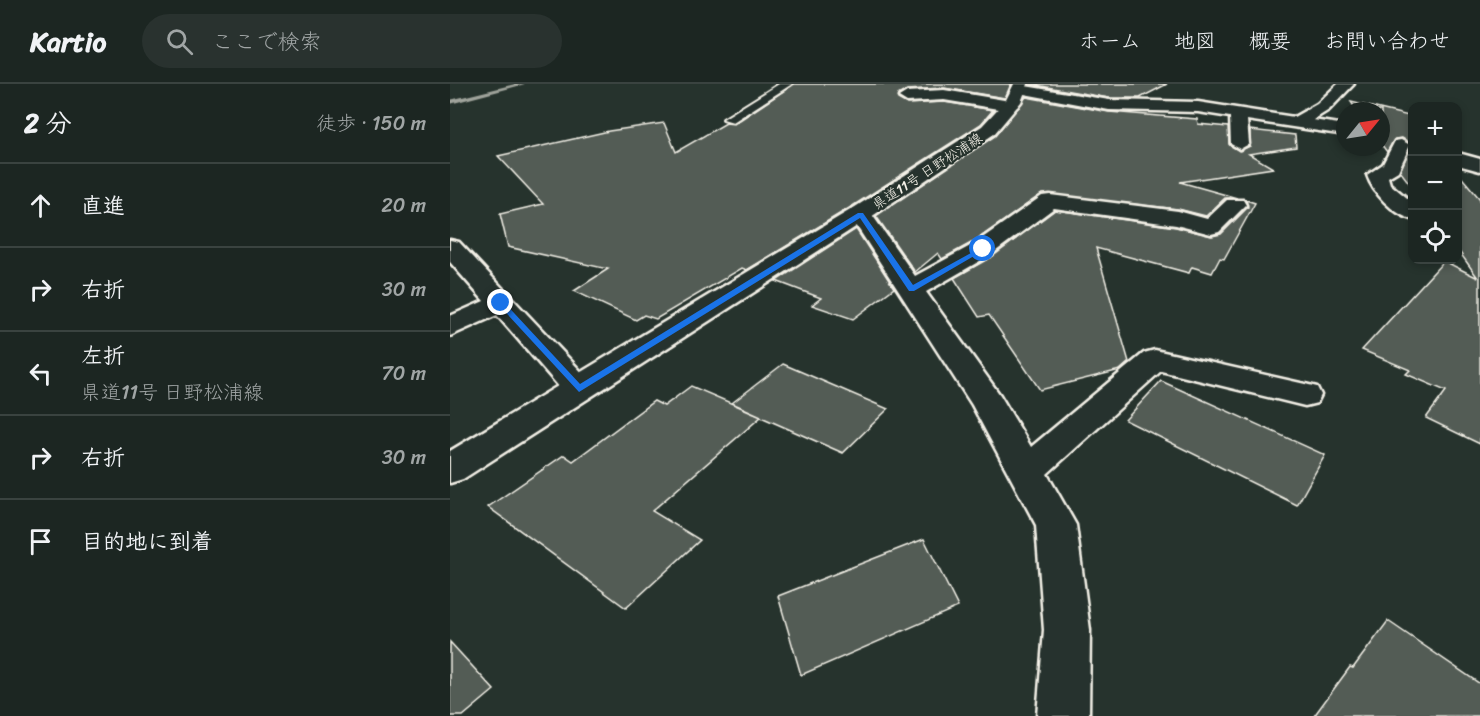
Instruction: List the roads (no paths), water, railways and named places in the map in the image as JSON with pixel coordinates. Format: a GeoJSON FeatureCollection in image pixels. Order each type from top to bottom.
{"type":"FeatureCollection","features":[{"type":"Feature","properties":{"kind":"street"},"geometry":{"type":"LineString","coordinates":[[1298,122],[1323,107],[1347,84]]}},
{"type":"Feature","properties":{"kind":"street"},"geometry":{"type":"LineString","coordinates":[[907,97],[1016,93],[1109,105],[1198,107],[1336,128]]}},
{"type":"Feature","properties":{"kind":"street","name":"県道11号 日野松浦線"},"geometry":{"type":"LineString","coordinates":[[450,469],[861,214],[988,130],[1016,93]]}},
{"type":"Feature","properties":{"kind":"street"},"geometry":{"type":"LineString","coordinates":[[1238,113],[1240,144]]}},
{"type":"Feature","properties":{"kind":"street"},"geometry":{"type":"LineString","coordinates":[[1390,142],[1407,147],[1391,167],[1377,175],[1381,187],[1410,210]]}},
{"type":"Feature","properties":{"kind":"street"},"geometry":{"type":"LineString","coordinates":[[1462,160],[1480,165]]}},
{"type":"Feature","properties":{"kind":"street"},"geometry":{"type":"LineString","coordinates":[[912,289],[983,249],[1050,201],[1178,218],[1211,227],[1235,205]]}},
{"type":"Feature","properties":{"kind":"street"},"geometry":{"type":"LineString","coordinates":[[861,214],[988,403],[1056,525],[1067,630],[1063,716]]}},
{"type":"Feature","properties":{"kind":"street"},"geometry":{"type":"LineString","coordinates":[[450,247],[579,389]]}},
{"type":"Feature","properties":{"kind":"street"},"geometry":{"type":"LineString","coordinates":[[450,327],[501,303]]}},
{"type":"Feature","properties":{"kind":"street"},"geometry":{"type":"LineString","coordinates":[[1026,471],[1155,360],[1305,395]]}},
{"type":"Feature","properties":{"kind":"lane"},"geometry":{"type":"LineString","coordinates":[[729,118],[787,84]]}},
{"type":"Feature","properties":{"kind":"waterway"},"geometry":{"type":"LineString","coordinates":[[450,102],[522,84]]}}]}
